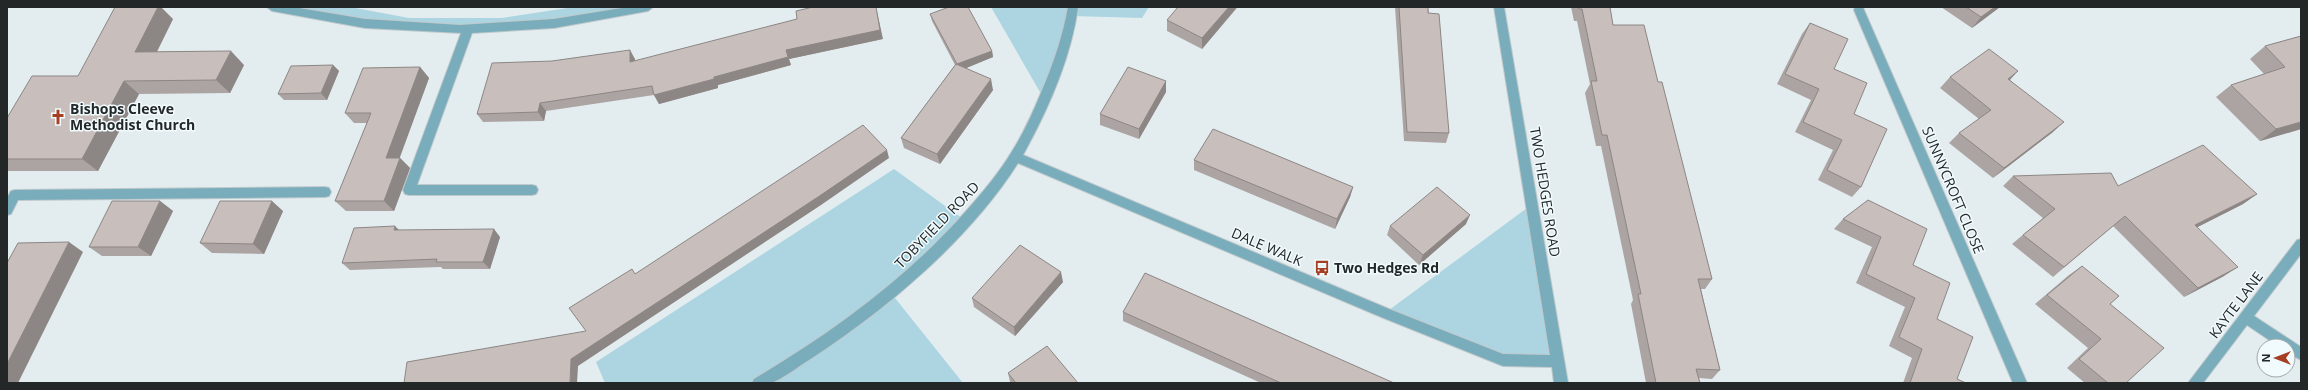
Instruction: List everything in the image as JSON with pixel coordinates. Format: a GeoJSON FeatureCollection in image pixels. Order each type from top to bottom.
{"type":"FeatureCollection","features":[{"type":"Feature","properties":{"kind":"street"},"geometry":{"type":"LineString","coordinates":[[272,7],[316,17],[364,25],[415,29],[468,29],[574,21],[648,7]]}},
{"type":"Feature","properties":{"kind":"street","name":"TOBYFIELD ROAD"},"geometry":{"type":"LineString","coordinates":[[759,383],[800,359],[848,327],[891,293],[931,258],[966,221],[1015,157],[1031,128],[1058,64],[1073,7]]}},
{"type":"Feature","properties":{"kind":"street","name":"TWO HEDGES ROAD"},"geometry":{"type":"LineString","coordinates":[[1498,7],[1561,383]]}},
{"type":"Feature","properties":{"kind":"street","name":"SUNNYCROFT CLOSE"},"geometry":{"type":"LineString","coordinates":[[1859,10],[2020,383]]}},
{"type":"Feature","properties":{"kind":"street"},"geometry":{"type":"LineString","coordinates":[[468,29],[409,190],[532,190]]}},
{"type":"Feature","properties":{"kind":"street","name":"DALE WALK"},"geometry":{"type":"LineString","coordinates":[[1015,157],[1385,313],[1503,360],[1557,361]]}},
{"type":"Feature","properties":{"kind":"street"},"geometry":{"type":"LineString","coordinates":[[7,210],[15,195],[325,192]]}},
{"type":"Feature","properties":{"kind":"street","name":"KAYTE LANE"},"geometry":{"type":"LineString","coordinates":[[2195,383],[2301,244]]}},
{"type":"Feature","properties":{"kind":"street"},"geometry":{"type":"LineString","coordinates":[[2246,318],[2301,354]]}},
{"type":"Feature","properties":{"kind":"shaded area"},"geometry":{"type":"Polygon","coordinates":[[[272,7],[350,7],[409,18],[502,18],[574,7],[648,7],[574,21],[415,29],[272,7]]]}},
{"type":"Feature","properties":{"kind":"shaded area"},"geometry":{"type":"Polygon","coordinates":[[[991,7],[1149,7],[1142,18],[1072,16],[1044,99],[991,7]]]}},
{"type":"Feature","properties":{"kind":"shaded area"},"geometry":{"type":"Polygon","coordinates":[[[894,169],[966,221],[891,293],[963,383],[605,383],[596,362],[894,169]]]}},
{"type":"Feature","properties":{"kind":"shaded area"},"geometry":{"type":"Polygon","coordinates":[[[1531,205],[1557,361],[1503,360],[1385,313],[1531,205]]]}},
{"type":"Feature","properties":{"kind":"building"},"geometry":{"type":"Polygon","coordinates":[[[115,7],[158,7],[135,52],[231,51],[216,80],[124,81],[82,159],[7,159],[7,118],[32,76],[78,76],[115,7]]]}},
{"type":"Feature","properties":{"kind":"building"},"geometry":{"type":"Polygon","coordinates":[[[813,7],[876,7],[880,30],[786,50],[788,57],[654,95],[652,86],[540,103],[538,112],[477,114],[492,63],[552,61],[630,50],[630,62],[797,19],[796,11],[813,7]]]}},
{"type":"Feature","properties":{"kind":"building"},"geometry":{"type":"Polygon","coordinates":[[[949,7],[968,7],[992,51],[957,64],[930,14],[949,7]]]}},
{"type":"Feature","properties":{"kind":"building"},"geometry":{"type":"Polygon","coordinates":[[[1178,7],[1229,7],[1202,38],[1167,20],[1178,7]]]}},
{"type":"Feature","properties":{"kind":"building"},"geometry":{"type":"Polygon","coordinates":[[[1399,7],[1428,7],[1428,13],[1439,14],[1449,133],[1407,132],[1399,7]]]}},
{"type":"Feature","properties":{"kind":"building"},"geometry":{"type":"Polygon","coordinates":[[[1578,7],[1610,7],[1613,25],[1644,25],[1658,82],[1662,82],[1712,279],[1698,279],[1720,370],[1696,369],[1700,383],[1656,383],[1638,294],[1641,294],[1607,135],[1602,135],[1591,81],[1597,81],[1582,9],[1579,9],[1578,7]]]}},
{"type":"Feature","properties":{"kind":"building"},"geometry":{"type":"Polygon","coordinates":[[[1966,7],[1995,7],[1981,17],[1966,7]]]}},
{"type":"Feature","properties":{"kind":"building"},"geometry":{"type":"Polygon","coordinates":[[[1810,23],[1848,39],[1834,69],[1867,83],[1854,114],[1887,129],[1861,187],[1827,170],[1842,140],[1803,122],[1819,89],[1785,74],[1810,23]]]}},
{"type":"Feature","properties":{"kind":"building"},"geometry":{"type":"Polygon","coordinates":[[[2301,36],[2301,122],[2276,129],[2231,85],[2285,67],[2265,46],[2301,36]]]}},
{"type":"Feature","properties":{"kind":"building"},"geometry":{"type":"Polygon","coordinates":[[[1989,49],[2018,71],[2008,79],[2064,122],[2004,168],[1959,133],[1991,110],[1950,77],[1989,49]]]}},
{"type":"Feature","properties":{"kind":"building"},"geometry":{"type":"Polygon","coordinates":[[[956,64],[991,79],[937,154],[901,138],[956,64]]]}},
{"type":"Feature","properties":{"kind":"building"},"geometry":{"type":"Polygon","coordinates":[[[333,65],[321,93],[278,94],[291,66],[333,65]]]}},
{"type":"Feature","properties":{"kind":"building"},"geometry":{"type":"Polygon","coordinates":[[[420,67],[386,158],[400,158],[384,201],[335,201],[371,113],[345,113],[363,68],[420,67]]]}},
{"type":"Feature","properties":{"kind":"building"},"geometry":{"type":"Polygon","coordinates":[[[1128,67],[1166,81],[1139,129],[1100,114],[1128,67]]]}},
{"type":"Feature","properties":{"kind":"building"},"geometry":{"type":"Polygon","coordinates":[[[863,125],[887,150],[571,359],[570,383],[404,383],[407,362],[586,331],[569,308],[632,269],[635,274],[863,125]]]}},
{"type":"Feature","properties":{"kind":"building"},"geometry":{"type":"Polygon","coordinates":[[[1213,129],[1353,187],[1337,219],[1194,160],[1213,129]]]}},
{"type":"Feature","properties":{"kind":"building"},"geometry":{"type":"Polygon","coordinates":[[[2203,145],[2257,194],[2195,225],[2238,267],[2198,288],[2125,216],[2064,267],[2023,235],[2055,209],[2013,176],[2111,173],[2118,186],[2203,145]]]}},
{"type":"Feature","properties":{"kind":"building"},"geometry":{"type":"Polygon","coordinates":[[[1437,187],[1470,215],[1423,255],[1390,226],[1437,187]]]}},
{"type":"Feature","properties":{"kind":"building"},"geometry":{"type":"Polygon","coordinates":[[[1868,200],[1927,229],[1913,265],[1950,283],[1937,319],[1973,337],[1957,379],[1966,383],[1910,383],[1922,349],[1899,337],[1915,298],[1866,274],[1881,237],[1843,219],[1868,200]]]}},
{"type":"Feature","properties":{"kind":"building"},"geometry":{"type":"Polygon","coordinates":[[[112,201],[160,201],[138,247],[89,247],[112,201]]]}},
{"type":"Feature","properties":{"kind":"building"},"geometry":{"type":"Polygon","coordinates":[[[220,201],[272,201],[253,244],[200,243],[220,201]]]}},
{"type":"Feature","properties":{"kind":"building"},"geometry":{"type":"Polygon","coordinates":[[[395,226],[394,230],[494,229],[483,262],[436,262],[437,259],[342,263],[354,228],[395,226]]]}},
{"type":"Feature","properties":{"kind":"building"},"geometry":{"type":"Polygon","coordinates":[[[69,242],[7,364],[7,263],[18,243],[69,242]]]}},
{"type":"Feature","properties":{"kind":"building"},"geometry":{"type":"Polygon","coordinates":[[[1020,245],[1061,272],[1014,327],[972,298],[1020,245]]]}},
{"type":"Feature","properties":{"kind":"building"},"geometry":{"type":"Polygon","coordinates":[[[2082,266],[2119,296],[2110,304],[2164,348],[2126,383],[2108,383],[2079,359],[2101,339],[2047,295],[2082,266]]]}},
{"type":"Feature","properties":{"kind":"building"},"geometry":{"type":"Polygon","coordinates":[[[1145,273],[1394,383],[1281,383],[1123,312],[1145,273]]]}},
{"type":"Feature","properties":{"kind":"building"},"geometry":{"type":"Polygon","coordinates":[[[1047,346],[1078,383],[1016,383],[1008,373],[1047,346]]]}},
{"type":"Feature","properties":{"kind":"place","name":"Bishops Cleeve Methodist Church"},"geometry":{"type":"Point","coordinates":[58,117]}},
{"type":"Feature","properties":{"kind":"place","name":"Two Hedges Rd"},"geometry":{"type":"Point","coordinates":[1322,268]}}]}
